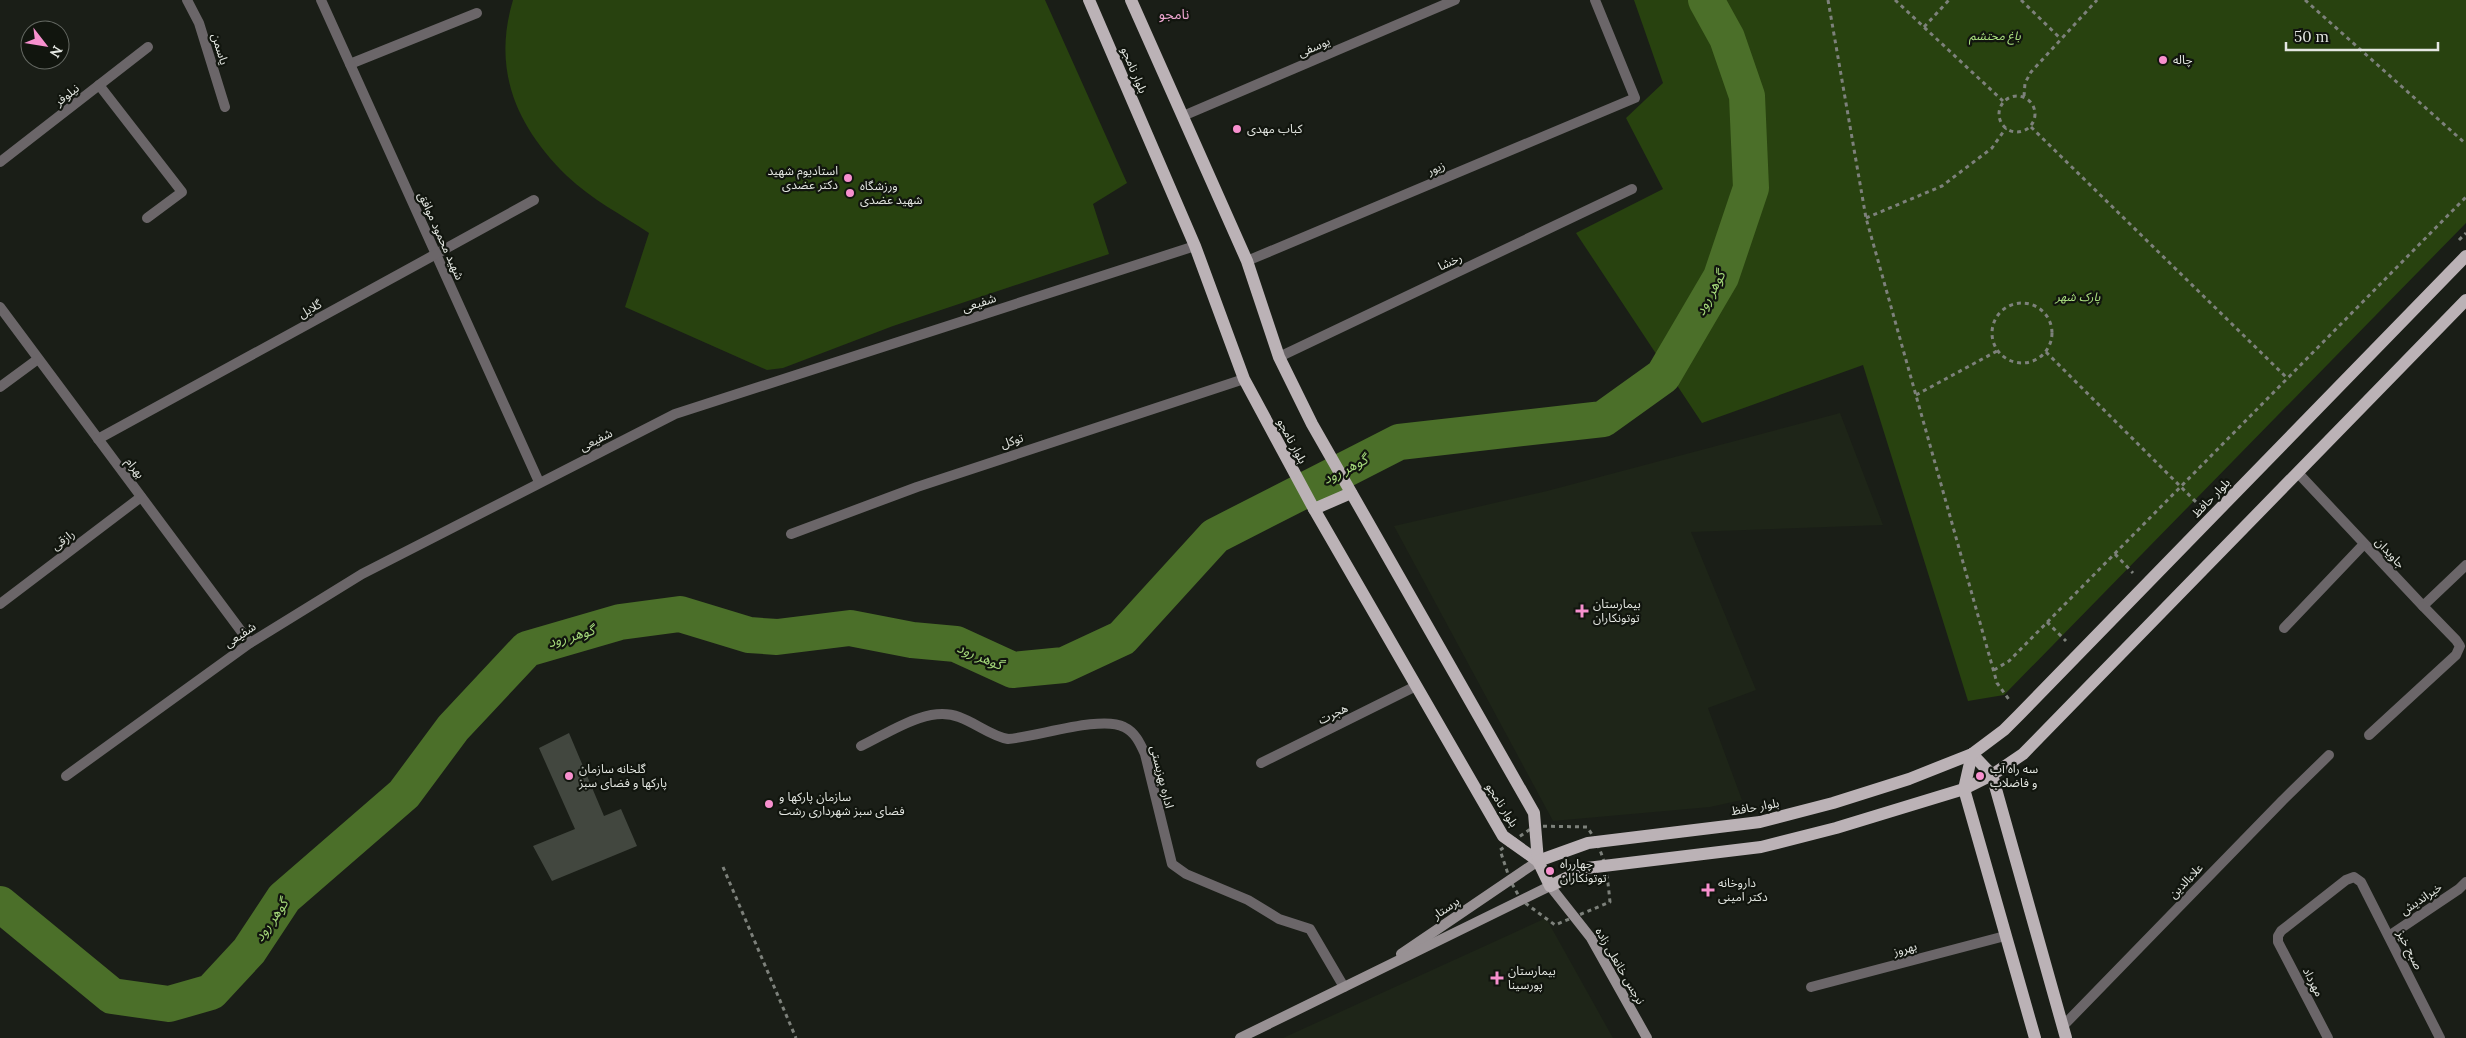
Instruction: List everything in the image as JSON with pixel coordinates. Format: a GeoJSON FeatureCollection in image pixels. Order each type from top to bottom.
{"type":"FeatureCollection","features":[{"type":"Feature","properties":{"kind":"main road","name":"بلوار نامجو"},"geometry":{"type":"LineString","coordinates":[[1089,0],[1195,246],[1244,379],[1277,443],[1503,836],[1538,861]]}},
{"type":"Feature","properties":{"kind":"main road","name":"بلوار نامجو"},"geometry":{"type":"LineString","coordinates":[[1131,0],[1248,261],[1279,357],[1312,424],[1534,813],[1538,861]]}},
{"type":"Feature","properties":{"kind":"main road","name":"بلوار حافظ"},"geometry":{"type":"LineString","coordinates":[[1538,861],[1588,843],[1769,820],[1908,780],[1972,754],[2004,730],[2019,715],[2466,256]]}},
{"type":"Feature","properties":{"kind":"main road"},"geometry":{"type":"LineString","coordinates":[[1538,861],[1550,886],[1587,868],[1761,847],[1836,828],[1964,789],[1992,776],[2024,754],[2466,300]]}},
{"type":"Feature","properties":{"kind":"main road"},"geometry":{"type":"LineString","coordinates":[[1314,509],[1351,493]]}},
{"type":"Feature","properties":{"kind":"main road"},"geometry":{"type":"LineString","coordinates":[[1972,754],[1992,776],[2065,1032]]}},
{"type":"Feature","properties":{"kind":"main road"},"geometry":{"type":"LineString","coordinates":[[1972,754],[1964,789],[2035,1038]]}},
{"type":"Feature","properties":{"kind":"street","name":"یاسمن"},"geometry":{"type":"LineString","coordinates":[[187,0],[198,22],[225,107]]}},
{"type":"Feature","properties":{"kind":"street","name":"شهید محمود موافق"},"geometry":{"type":"LineString","coordinates":[[321,0],[539,482]]}},
{"type":"Feature","properties":{"kind":"street","name":"یوسفی"},"geometry":{"type":"LineString","coordinates":[[1183,116],[1456,0]]}},
{"type":"Feature","properties":{"kind":"street","name":"زیور"},"geometry":{"type":"LineString","coordinates":[[1248,261],[1635,98],[1595,0]]}},
{"type":"Feature","properties":{"kind":"street"},"geometry":{"type":"LineString","coordinates":[[350,64],[477,13]]}},
{"type":"Feature","properties":{"kind":"street","name":"نیلوفر"},"geometry":{"type":"LineString","coordinates":[[0,162],[148,47]]}},
{"type":"Feature","properties":{"kind":"street"},"geometry":{"type":"LineString","coordinates":[[99,85],[182,192],[146,218]]}},
{"type":"Feature","properties":{"kind":"street","name":"رخشا"},"geometry":{"type":"LineString","coordinates":[[1279,357],[1632,189]]}},
{"type":"Feature","properties":{"kind":"street","name":"گلایل"},"geometry":{"type":"LineString","coordinates":[[98,439],[534,200]]}},
{"type":"Feature","properties":{"kind":"street","name":"شفیعی"},"geometry":{"type":"LineString","coordinates":[[66,776],[250,643],[362,574],[675,414],[1195,246]]}},
{"type":"Feature","properties":{"kind":"street","name":"بهرام"},"geometry":{"type":"LineString","coordinates":[[0,308],[250,643]]}},
{"type":"Feature","properties":{"kind":"street"},"geometry":{"type":"LineString","coordinates":[[0,386],[38,359]]}},
{"type":"Feature","properties":{"kind":"street","name":"توکل"},"geometry":{"type":"LineString","coordinates":[[791,534],[917,486],[1244,379]]}},
{"type":"Feature","properties":{"kind":"street","name":"جاویدان"},"geometry":{"type":"LineString","coordinates":[[2298,473],[2460,646],[2456,655],[2369,735]]}},
{"type":"Feature","properties":{"kind":"street","name":"رازقی"},"geometry":{"type":"LineString","coordinates":[[0,604],[141,497]]}},
{"type":"Feature","properties":{"kind":"street"},"geometry":{"type":"LineString","coordinates":[[2284,628],[2364,544]]}},
{"type":"Feature","properties":{"kind":"street"},"geometry":{"type":"LineString","coordinates":[[2423,606],[2466,565]]}},
{"type":"Feature","properties":{"kind":"street","name":"هجرت"},"geometry":{"type":"LineString","coordinates":[[1260,763],[1416,686]]}},
{"type":"Feature","properties":{"kind":"street","name":"اداره بهزیستی"},"geometry":{"type":"LineString","coordinates":[[861,746],[914,720],[943,714],[960,718],[1001,738],[1008,739],[1103,722],[1124,727],[1140,743],[1145,754],[1172,864],[1186,874],[1248,900],[1279,920],[1310,929],[1344,987]]}},
{"type":"Feature","properties":{"kind":"street","name":"علاءالدین"},"geometry":{"type":"LineString","coordinates":[[2065,1032],[2283,800],[2329,755]]}},
{"type":"Feature","properties":{"kind":"street","name":"پرستار"},"geometry":{"type":"LineString","coordinates":[[1369,976],[1538,861]]}},
{"type":"Feature","properties":{"kind":"street","name":"صبح خیز"},"geometry":{"type":"LineString","coordinates":[[2278,936],[2281,931],[2346,880],[2354,877],[2361,882],[2440,1038]]}},
{"type":"Feature","properties":{"kind":"street","name":"خیراندیش"},"geometry":{"type":"LineString","coordinates":[[2389,936],[2459,889],[2466,882]]}},
{"type":"Feature","properties":{"kind":"street","name":"پرستار"},"geometry":{"type":"LineString","coordinates":[[1240,1038],[1550,886]]}},
{"type":"Feature","properties":{"kind":"street","name":"نرجس خانعلی زاده"},"geometry":{"type":"LineString","coordinates":[[1550,886],[1591,938],[1648,1038]]}},
{"type":"Feature","properties":{"kind":"street","name":"بهروز"},"geometry":{"type":"LineString","coordinates":[[1811,987],[2005,936]]}},
{"type":"Feature","properties":{"kind":"street","name":"مهرداد"},"geometry":{"type":"LineString","coordinates":[[2278,936],[2278,942],[2328,1038]]}},
{"type":"Feature","properties":{"kind":"path"},"geometry":{"type":"LineString","coordinates":[[1828,0],[1866,218],[1997,683],[2019,715]]}},
{"type":"Feature","properties":{"kind":"path"},"geometry":{"type":"LineString","coordinates":[[1895,0],[2003,101]]}},
{"type":"Feature","properties":{"kind":"path"},"geometry":{"type":"LineString","coordinates":[[1924,27],[1949,0]]}},
{"type":"Feature","properties":{"kind":"path"},"geometry":{"type":"LineString","coordinates":[[2021,0],[2061,39]]}},
{"type":"Feature","properties":{"kind":"path"},"geometry":{"type":"LineString","coordinates":[[2024,96],[2024,84],[2031,72],[2097,0]]}},
{"type":"Feature","properties":{"kind":"path"},"geometry":{"type":"LineString","coordinates":[[2305,0],[2466,144]]}},
{"type":"Feature","properties":{"kind":"path"},"geometry":{"type":"LineString","coordinates":[[2016,95],[2024,96],[2034,106],[2036,113],[2031,127],[2018,132],[2006,128],[1999,115],[1999,108],[2003,101],[2016,95]]}},
{"type":"Feature","properties":{"kind":"path"},"geometry":{"type":"LineString","coordinates":[[2031,127],[2287,378]]}},
{"type":"Feature","properties":{"kind":"path"},"geometry":{"type":"LineString","coordinates":[[1866,218],[1942,186],[1992,148],[2006,128]]}},
{"type":"Feature","properties":{"kind":"path"},"geometry":{"type":"LineString","coordinates":[[1994,670],[2009,661],[2466,197]]}},
{"type":"Feature","properties":{"kind":"path"},"geometry":{"type":"LineString","coordinates":[[2022,303],[2033,305],[2043,311],[2049,320],[2052,331],[2051,342],[2046,352],[2038,360],[2016,363],[2006,359],[1998,351],[1993,341],[1992,330],[1995,320],[2002,310],[2011,305],[2022,303]]}},
{"type":"Feature","properties":{"kind":"path"},"geometry":{"type":"LineString","coordinates":[[1916,395],[1998,351]]}},
{"type":"Feature","properties":{"kind":"path"},"geometry":{"type":"LineString","coordinates":[[2046,352],[2199,505]]}},
{"type":"Feature","properties":{"kind":"path"},"geometry":{"type":"LineString","coordinates":[[2115,554],[2133,573]]}},
{"type":"Feature","properties":{"kind":"path"},"geometry":{"type":"LineString","coordinates":[[2047,622],[2066,641]]}},
{"type":"Feature","properties":{"kind":"path"},"geometry":{"type":"LineString","coordinates":[[723,867],[796,1038]]}},
{"type":"Feature","properties":{"kind":"shaded area","name":"بیمارستان توتونکاران"},"geometry":{"type":"Polygon","coordinates":[[[1840,413],[1883,525],[1691,532],[1756,690],[1708,708],[1742,800],[1710,807],[1553,821],[1394,526],[1547,491],[1840,413]]]}},
{"type":"Feature","properties":{"kind":"shaded area","name":"بیمارستان پورسینا"},"geometry":{"type":"Polygon","coordinates":[[[1546,918],[1613,1038],[1283,1038],[1546,918]]]}},
{"type":"Feature","properties":{"kind":"green space","name":"ورزشگاه شهید عضدی"},"geometry":{"type":"Polygon","coordinates":[[[513,0],[1045,0],[1127,183],[1093,204],[1109,254],[893,326],[783,368],[767,370],[625,307],[649,233],[596,199],[567,176],[549,157],[522,117],[513,96],[507,73],[505,50],[507,26],[513,0]]]}},
{"type":"Feature","properties":{"kind":"green space","name":"پارک شهر"},"geometry":{"type":"Polygon","coordinates":[[[1634,0],[2466,0],[2466,223],[2004,695],[1968,701],[1863,365],[1702,423],[1576,233],[1663,189],[1626,118],[1663,83],[1634,0]]]}},
{"type":"Feature","properties":{"kind":"building"},"geometry":{"type":"Polygon","coordinates":[[[569,733],[604,816],[621,809],[637,846],[552,881],[533,846],[575,829],[539,748],[569,733]]]}},
{"type":"Feature","properties":{"kind":"waterway","name":"گوهر رود"},"geometry":{"type":"LineString","coordinates":[[0,904],[112,996],[169,1004],[211,992],[249,951],[284,898],[404,794],[453,728],[527,649],[620,622],[680,614],[749,635],[777,637],[850,628],[912,640],[956,644],[1013,670],[1064,665],[1122,638],[1215,536],[1399,442],[1603,419],[1663,376],[1721,277],[1751,188],[1747,96],[1727,38],[1706,0]]}},
{"type":"Feature","properties":{"kind":"place","name":"چاله"},"geometry":{"type":"Point","coordinates":[2163,60]}},
{"type":"Feature","properties":{"kind":"place","name":"کباب مهدی"},"geometry":{"type":"Point","coordinates":[1237,129]}},
{"type":"Feature","properties":{"kind":"place","name":"استادیوم شهید دکتر عضدی"},"geometry":{"type":"Point","coordinates":[848,178]}},
{"type":"Feature","properties":{"kind":"place","name":"ورزشگاه شهید عضدی"},"geometry":{"type":"Point","coordinates":[850,193]}},
{"type":"Feature","properties":{"kind":"place","name":"بیمارستان توتونکاران"},"geometry":{"type":"Point","coordinates":[1582,611]}},
{"type":"Feature","properties":{"kind":"place","name":"گلخانه سازمان پارکها و فضای سبز"},"geometry":{"type":"Point","coordinates":[569,776]}},
{"type":"Feature","properties":{"kind":"place","name":"سه راه آب و فاضلاب"},"geometry":{"type":"Point","coordinates":[1980,776]}},
{"type":"Feature","properties":{"kind":"place","name":"سازمان پارکها و فضای سبز شهرداری رشت"},"geometry":{"type":"Point","coordinates":[769,804]}},
{"type":"Feature","properties":{"kind":"place","name":"چهارراه توتونکاران"},"geometry":{"type":"Point","coordinates":[1550,871]}},
{"type":"Feature","properties":{"kind":"place","name":"داروخانه دکتر امینی"},"geometry":{"type":"Point","coordinates":[1708,890]}},
{"type":"Feature","properties":{"kind":"place","name":"بیمارستان پورسینا"},"geometry":{"type":"Point","coordinates":[1497,978]}},
{"type":"Feature","properties":{"kind":"district","name":"نامجو"},"geometry":{"type":"Point","coordinates":[1174,14]}},
{"type":"Feature","properties":{"kind":"park label","name":"باغ محتشم"},"geometry":{"type":"Point","coordinates":[1995,36]}}]}
